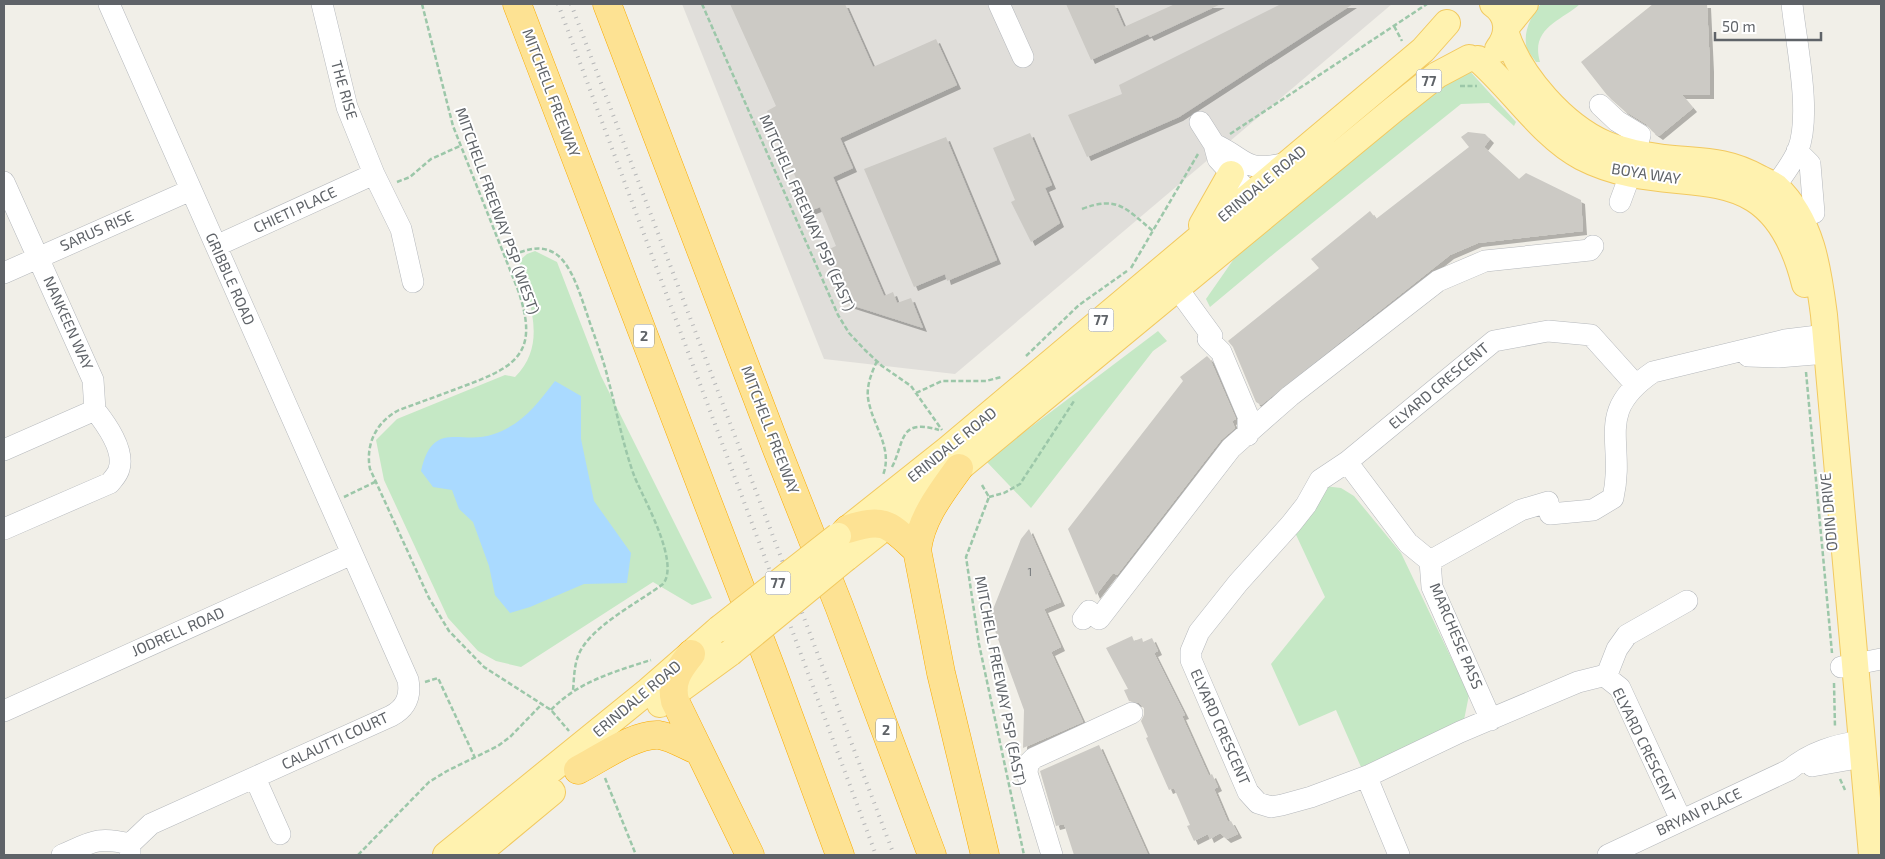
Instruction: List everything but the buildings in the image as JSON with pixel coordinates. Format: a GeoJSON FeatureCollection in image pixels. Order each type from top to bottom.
{"type":"FeatureCollection","features":[{"type":"Feature","properties":{"kind":"highway","name":"MITCHELL FREEWAY"},"geometry":{"type":"LineString","coordinates":[[517,4],[768,658],[840,855]]}},
{"type":"Feature","properties":{"kind":"highway","name":"MITCHELL FREEWAY"},"geometry":{"type":"LineString","coordinates":[[608,4],[776,447],[846,624],[932,855]]}},
{"type":"Feature","properties":{"kind":"highway"},"geometry":{"type":"LineString","coordinates":[[960,468],[928,514],[921,531],[917,550],[941,673],[985,855]]}},
{"type":"Feature","properties":{"kind":"highway"},"geometry":{"type":"LineString","coordinates":[[844,541],[876,522],[888,525],[917,550]]}},
{"type":"Feature","properties":{"kind":"highway"},"geometry":{"type":"LineString","coordinates":[[691,654],[676,675],[673,694],[698,751],[750,855]]}},
{"type":"Feature","properties":{"kind":"highway"},"geometry":{"type":"LineString","coordinates":[[590,771],[637,738],[649,735],[661,735],[698,751]]}},
{"type":"Feature","properties":{"kind":"main road"},"geometry":{"type":"LineString","coordinates":[[1493,4],[1501,11],[1506,30],[1519,62],[1561,115],[1633,164]]}},
{"type":"Feature","properties":{"kind":"main road","name":"ERINDALE ROAD"},"geometry":{"type":"LineString","coordinates":[[888,525],[960,468],[1436,75],[1473,58],[1493,54],[1499,48],[1506,30],[1524,4]]}},
{"type":"Feature","properties":{"kind":"main road","name":"ERINDALE ROAD"},"geometry":{"type":"LineString","coordinates":[[1453,13],[1448,38],[1451,45],[1462,55],[1473,58]]}},
{"type":"Feature","properties":{"kind":"main road","name":"ERINDALE ROAD"},"geometry":{"type":"LineString","coordinates":[[476,855],[590,771],[673,694],[730,653],[844,541],[946,450],[1287,162],[1423,50],[1453,13]]}},
{"type":"Feature","properties":{"kind":"main road","name":"BOYA WAY"},"geometry":{"type":"LineString","coordinates":[[1473,58],[1563,144],[1580,156],[1605,168],[1633,164],[1724,185],[1746,193],[1768,195]]}},
{"type":"Feature","properties":{"kind":"main road"},"geometry":{"type":"LineString","coordinates":[[1184,250],[1213,208],[1231,174]]}},
{"type":"Feature","properties":{"kind":"main road","name":"ODIN DRIVE"},"geometry":{"type":"LineString","coordinates":[[1768,195],[1799,261],[1810,305],[1816,349],[1841,667],[1859,855]]}},
{"type":"Feature","properties":{"kind":"main road","name":"ERINDALE ROAD"},"geometry":{"type":"LineString","coordinates":[[446,855],[719,629],[844,541]]}},
{"type":"Feature","properties":{"kind":"main road","name":"ODIN DRIVE"},"geometry":{"type":"LineString","coordinates":[[1849,752],[1872,855]]}},
{"type":"Feature","properties":{"kind":"street","name":"GRIBBLE ROAD"},"geometry":{"type":"LineString","coordinates":[[108,4],[352,554]]}},
{"type":"Feature","properties":{"kind":"street","name":"THE RISE"},"geometry":{"type":"LineString","coordinates":[[322,4],[347,107],[377,180],[402,229],[413,282]]}},
{"type":"Feature","properties":{"kind":"street"},"geometry":{"type":"LineString","coordinates":[[1000,4],[1023,57]]}},
{"type":"Feature","properties":{"kind":"street"},"geometry":{"type":"LineString","coordinates":[[1768,195],[1797,151],[1803,133],[1804,113],[1792,4]]}},
{"type":"Feature","properties":{"kind":"street"},"geometry":{"type":"LineString","coordinates":[[1600,105],[1617,122],[1640,136],[1620,202]]}},
{"type":"Feature","properties":{"kind":"street"},"geometry":{"type":"LineString","coordinates":[[1200,122],[1214,144],[1218,159],[1250,194],[1264,196],[1311,177]]}},
{"type":"Feature","properties":{"kind":"street"},"geometry":{"type":"LineString","coordinates":[[1214,144],[1228,150],[1236,159],[1258,168],[1287,162]]}},
{"type":"Feature","properties":{"kind":"street"},"geometry":{"type":"LineString","coordinates":[[1797,151],[1810,164],[1814,213]]}},
{"type":"Feature","properties":{"kind":"street","name":"CHIETI PLACE"},"geometry":{"type":"LineString","coordinates":[[216,246],[377,180]]}},
{"type":"Feature","properties":{"kind":"street","name":"NANKEEN WAY"},"geometry":{"type":"LineString","coordinates":[[4,182],[93,380],[95,410]]}},
{"type":"Feature","properties":{"kind":"street","name":"SARUS RISE"},"geometry":{"type":"LineString","coordinates":[[4,273],[191,190]]}},
{"type":"Feature","properties":{"kind":"street"},"geometry":{"type":"LineString","coordinates":[[1083,619],[1089,611],[1099,619],[1232,448],[1290,396],[1438,281],[1484,261],[1590,250],[1593,246]]}},
{"type":"Feature","properties":{"kind":"street"},"geometry":{"type":"LineString","coordinates":[[1177,288],[1221,352],[1248,416],[1248,435]]}},
{"type":"Feature","properties":{"kind":"street","name":"ELYARD CRESCENT"},"geometry":{"type":"LineString","coordinates":[[1635,384],[1591,335],[1548,332],[1494,340],[1347,462],[1320,480],[1306,505],[1292,524],[1238,583],[1208,621],[1193,645],[1191,660],[1248,792],[1254,801],[1274,807],[1311,797],[1370,775],[1578,682],[1598,676],[1606,677],[1620,688],[1681,820]]}},
{"type":"Feature","properties":{"kind":"street"},"geometry":{"type":"LineString","coordinates":[[1347,462],[1408,543],[1430,561],[1528,507],[1548,502],[1550,514],[1593,510],[1613,498],[1617,479],[1614,423],[1622,399],[1635,384],[1653,372],[1722,354],[1778,357],[1816,349]]}},
{"type":"Feature","properties":{"kind":"street"},"geometry":{"type":"LineString","coordinates":[[4,450],[95,410],[105,422],[120,453],[119,469],[110,483],[4,529]]}},
{"type":"Feature","properties":{"kind":"street"},"geometry":{"type":"LineString","coordinates":[[352,554],[409,688]]}},
{"type":"Feature","properties":{"kind":"street","name":"JODRELL ROAD"},"geometry":{"type":"LineString","coordinates":[[4,711],[352,554]]}},
{"type":"Feature","properties":{"kind":"street","name":"MARCHESE PASS"},"geometry":{"type":"LineString","coordinates":[[1430,561],[1432,587],[1491,720]]}},
{"type":"Feature","properties":{"kind":"street"},"geometry":{"type":"LineString","coordinates":[[1606,677],[1617,650],[1627,634],[1687,601]]}},
{"type":"Feature","properties":{"kind":"street"},"geometry":{"type":"LineString","coordinates":[[1841,667],[1881,659]]}},
{"type":"Feature","properties":{"kind":"street","name":"CALAUTTI COURT"},"geometry":{"type":"LineString","coordinates":[[130,850],[151,824],[398,712],[407,701],[409,688]]}},
{"type":"Feature","properties":{"kind":"street"},"geometry":{"type":"LineString","coordinates":[[1052,855],[1027,773],[1028,764],[1034,758],[1102,720],[1132,713]]}},
{"type":"Feature","properties":{"kind":"street","name":"BRYAN PLACE"},"geometry":{"type":"LineString","coordinates":[[1608,855],[1640,849],[1681,820],[1789,770],[1849,752]]}},
{"type":"Feature","properties":{"kind":"street"},"geometry":{"type":"LineString","coordinates":[[1370,775],[1370,785],[1399,855]]}},
{"type":"Feature","properties":{"kind":"street"},"geometry":{"type":"LineString","coordinates":[[255,778],[280,834]]}},
{"type":"Feature","properties":{"kind":"street"},"geometry":{"type":"LineString","coordinates":[[62,855],[91,842],[108,839],[130,850]]}},
{"type":"Feature","properties":{"kind":"path","name":"MITCHELL FREEWAY PSP (WEST)"},"geometry":{"type":"LineString","coordinates":[[422,4],[445,98],[460,146],[506,258],[527,318],[526,337],[518,355],[509,366],[497,373],[390,416],[380,425],[373,437],[369,450],[369,464],[373,478],[429,598],[449,632],[469,654],[491,673],[551,710],[575,738]]}},
{"type":"Feature","properties":{"kind":"path","name":"MITCHELL FREEWAY PSP (EAST)"},"geometry":{"type":"LineString","coordinates":[[702,4],[838,315],[849,333],[877,361],[911,386],[942,432],[925,427],[907,431],[902,437],[892,466],[884,472],[884,444],[868,402],[868,388],[877,361]]}},
{"type":"Feature","properties":{"kind":"path"},"geometry":{"type":"LineString","coordinates":[[377,180],[405,180],[431,160],[460,146]]}},
{"type":"Feature","properties":{"kind":"path"},"geometry":{"type":"LineString","coordinates":[[1082,209],[1099,202],[1117,204],[1153,231]]}},
{"type":"Feature","properties":{"kind":"path"},"geometry":{"type":"LineString","coordinates":[[506,258],[532,249],[550,251],[558,255],[573,278],[608,378],[632,468],[668,563],[666,580],[663,584],[600,628],[583,646],[578,657],[573,690]]}},
{"type":"Feature","properties":{"kind":"path"},"geometry":{"type":"LineString","coordinates":[[1021,360],[1079,305]]}},
{"type":"Feature","properties":{"kind":"path"},"geometry":{"type":"LineString","coordinates":[[1816,349],[1806,370],[1841,667],[1849,752],[1840,777],[1848,796]]}},
{"type":"Feature","properties":{"kind":"path"},"geometry":{"type":"LineString","coordinates":[[916,394],[942,381],[986,382],[1004,374]]}},
{"type":"Feature","properties":{"kind":"path","name":"MITCHELL FREEWAY PSP (EAST)"},"geometry":{"type":"LineString","coordinates":[[982,485],[989,497],[966,557],[979,644],[1024,855]]}},
{"type":"Feature","properties":{"kind":"path"},"geometry":{"type":"LineString","coordinates":[[551,710],[573,690],[654,659]]}},
{"type":"Feature","properties":{"kind":"path"},"geometry":{"type":"LineString","coordinates":[[409,688],[438,678],[475,758]]}},
{"type":"Feature","properties":{"kind":"path"},"geometry":{"type":"LineString","coordinates":[[358,855],[429,782],[510,737],[542,704]]}},
{"type":"Feature","properties":{"kind":"path"},"geometry":{"type":"LineString","coordinates":[[590,771],[636,855]]}},
{"type":"Feature","properties":{"kind":"shaded area"},"geometry":{"type":"Polygon","coordinates":[[[682,4],[1392,4],[955,374],[824,359],[682,4]]]}},
{"type":"Feature","properties":{"kind":"green space"},"geometry":{"type":"Polygon","coordinates":[[[1541,4],[1580,4],[1543,33],[1539,41],[1538,50],[1540,62],[1536,62],[1527,49],[1526,33],[1529,22],[1541,4]]]}},
{"type":"Feature","properties":{"kind":"green space"},"geometry":{"type":"Polygon","coordinates":[[[1467,68],[1516,122],[1514,126],[1489,103],[1461,104],[1210,307],[1206,299],[1238,253],[1277,217],[1467,68]]]}},
{"type":"Feature","properties":{"kind":"green space"},"geometry":{"type":"Polygon","coordinates":[[[535,251],[557,262],[601,376],[712,598],[692,605],[653,582],[521,667],[496,661],[478,651],[448,618],[384,480],[376,440],[397,419],[505,375],[515,377],[525,364],[534,336],[531,306],[519,261],[527,254],[535,251]]]}},
{"type":"Feature","properties":{"kind":"green space"},"geometry":{"type":"Polygon","coordinates":[[[1158,331],[1167,341],[1153,351],[1031,508],[986,461],[1158,331]]]}},
{"type":"Feature","properties":{"kind":"green space"},"geometry":{"type":"Polygon","coordinates":[[[1324,486],[1341,488],[1354,496],[1401,553],[1469,695],[1464,720],[1454,728],[1361,767],[1336,710],[1299,726],[1271,664],[1325,597],[1291,524],[1324,486]]]}},
{"type":"Feature","properties":{"kind":"water"},"geometry":{"type":"Polygon","coordinates":[[[555,381],[581,396],[581,439],[594,501],[631,553],[627,583],[584,584],[530,607],[510,613],[495,595],[489,566],[473,522],[459,509],[452,490],[433,487],[421,471],[426,455],[433,445],[441,439],[450,437],[482,437],[504,430],[529,412],[555,381]]]}},
{"type":"Feature","properties":{"kind":"railway"},"geometry":{"type":"LineString","coordinates":[[558,4],[876,855]]}},
{"type":"Feature","properties":{"kind":"railway"},"geometry":{"type":"LineString","coordinates":[[571,4],[894,855]]}}]}
